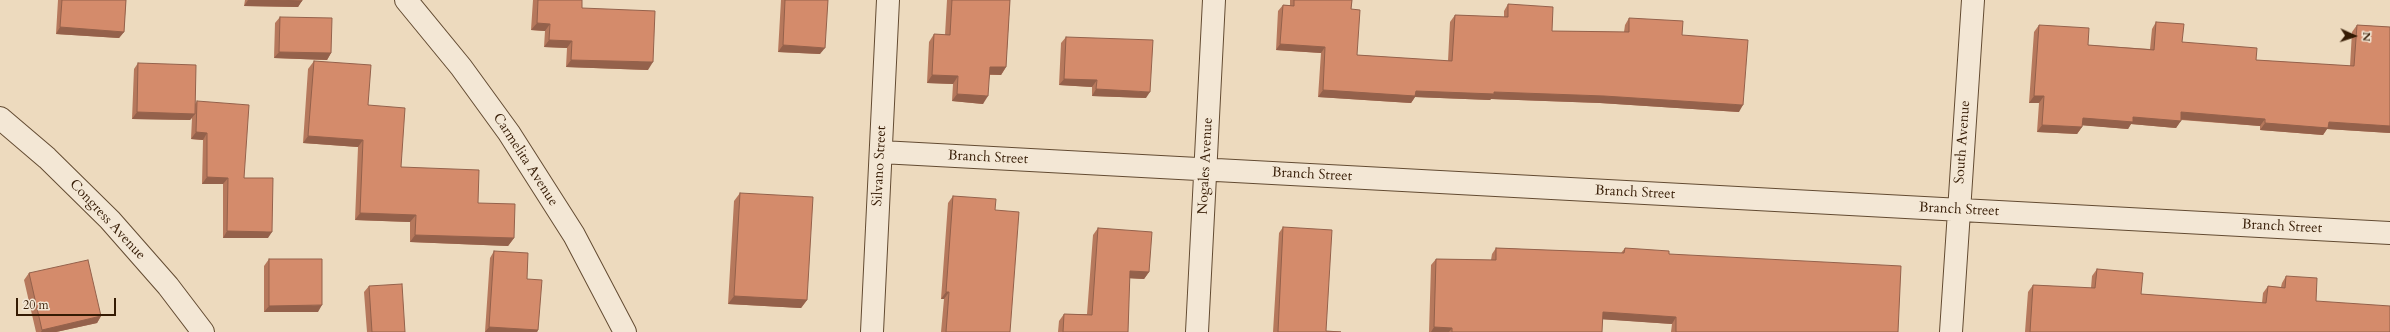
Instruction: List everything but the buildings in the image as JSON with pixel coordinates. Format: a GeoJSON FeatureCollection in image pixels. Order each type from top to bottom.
{"type":"FeatureCollection","features":[{"type":"Feature","properties":{"kind":"street","name":"Carmelita Avenue"},"geometry":{"type":"LineString","coordinates":[[406,0],[461,67],[509,133],[574,235],[625,332]]}},
{"type":"Feature","properties":{"kind":"street","name":"Silvano Street"},"geometry":{"type":"LineString","coordinates":[[872,332],[888,0]]}},
{"type":"Feature","properties":{"kind":"street","name":"Nogales Avenue"},"geometry":{"type":"LineString","coordinates":[[1197,332],[1214,0]]}},
{"type":"Feature","properties":{"kind":"street","name":"South Avenue"},"geometry":{"type":"LineString","coordinates":[[1951,332],[1973,0]]}},
{"type":"Feature","properties":{"kind":"street","name":"Congress Avenue"},"geometry":{"type":"LineString","coordinates":[[0,118],[47,158],[110,220],[168,286],[203,332]]}},
{"type":"Feature","properties":{"kind":"street","name":"Branch Street"},"geometry":{"type":"LineString","coordinates":[[881,152],[2390,233]]}}]}
